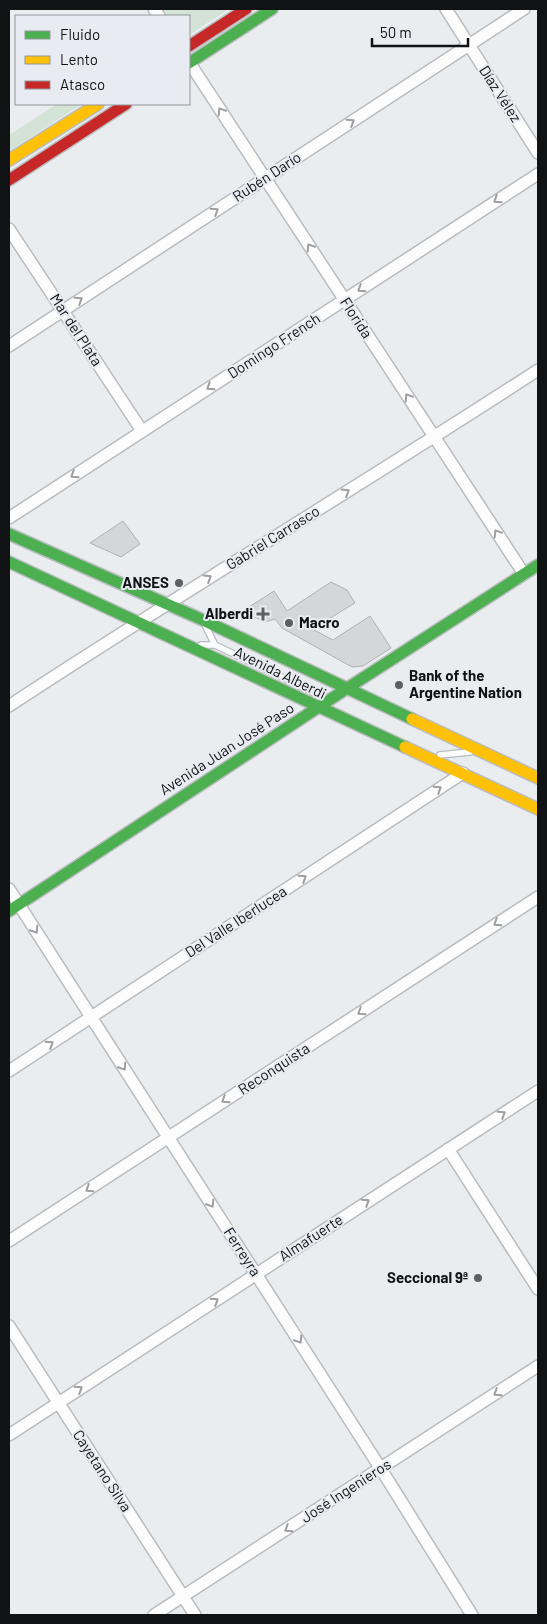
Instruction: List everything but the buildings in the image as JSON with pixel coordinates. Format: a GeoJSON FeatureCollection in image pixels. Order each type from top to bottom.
{"type":"FeatureCollection","features":[{"type":"Feature","properties":{"kind":"main road"},"geometry":{"type":"LineString","coordinates":[[190,45],[246,9]]}},
{"type":"Feature","properties":{"kind":"main road"},"geometry":{"type":"LineString","coordinates":[[190,62],[272,9]]}},
{"type":"Feature","properties":{"kind":"main road"},"geometry":{"type":"LineString","coordinates":[[9,160],[96,105]]}},
{"type":"Feature","properties":{"kind":"main road"},"geometry":{"type":"LineString","coordinates":[[9,180],[124,105]]}},
{"type":"Feature","properties":{"kind":"main road","name":"Avenida Alberdi"},"geometry":{"type":"LineString","coordinates":[[9,534],[203,620],[538,778]]}},
{"type":"Feature","properties":{"kind":"main road","name":"Avenida Alberdi"},"geometry":{"type":"LineString","coordinates":[[9,562],[189,646],[327,705],[538,809]]}},
{"type":"Feature","properties":{"kind":"main road","name":"Avenida Juan José Paso"},"geometry":{"type":"LineString","coordinates":[[14,908],[327,705],[346,688],[538,565]]}},
{"type":"Feature","properties":{"kind":"street","name":"Díaz Vélez"},"geometry":{"type":"LineString","coordinates":[[446,9],[538,153]]}},
{"type":"Feature","properties":{"kind":"street","name":"Rubén Darío"},"geometry":{"type":"LineString","coordinates":[[9,346],[524,9]]}},
{"type":"Feature","properties":{"kind":"street","name":"Florida"},"geometry":{"type":"LineString","coordinates":[[190,65],[524,574]]}},
{"type":"Feature","properties":{"kind":"street","name":"Domingo French"},"geometry":{"type":"LineString","coordinates":[[9,518],[538,174]]}},
{"type":"Feature","properties":{"kind":"street","name":"Mar del Plata"},"geometry":{"type":"LineString","coordinates":[[9,229],[142,431]]}},
{"type":"Feature","properties":{"kind":"street","name":"Gabriel Carrasco"},"geometry":{"type":"LineString","coordinates":[[9,706],[137,622],[538,370]]}},
{"type":"Feature","properties":{"kind":"street","name":"Del Valle Iberlucea"},"geometry":{"type":"LineString","coordinates":[[9,1071],[463,773]]}},
{"type":"Feature","properties":{"kind":"street","name":"Ferreyra"},"geometry":{"type":"LineString","coordinates":[[9,889],[14,908],[91,1017],[381,1469],[472,1615]]}},
{"type":"Feature","properties":{"kind":"street","name":"Reconquista"},"geometry":{"type":"LineString","coordinates":[[9,1241],[538,897]]}},
{"type":"Feature","properties":{"kind":"street","name":"Almafuerte"},"geometry":{"type":"LineString","coordinates":[[9,1435],[538,1091]]}},
{"type":"Feature","properties":{"kind":"street"},"geometry":{"type":"LineString","coordinates":[[448,1149],[538,1289]]}},
{"type":"Feature","properties":{"kind":"street","name":"Cayetano Silva"},"geometry":{"type":"LineString","coordinates":[[9,1326],[194,1615]]}},
{"type":"Feature","properties":{"kind":"street","name":"José Ingenieros"},"geometry":{"type":"LineString","coordinates":[[154,1615],[538,1366]]}},
{"type":"Feature","properties":{"kind":"lane"},"geometry":{"type":"LineString","coordinates":[[203,620],[215,645]]}},
{"type":"Feature","properties":{"kind":"lane"},"geometry":{"type":"LineString","coordinates":[[189,646],[215,645],[307,689],[327,705]]}},
{"type":"Feature","properties":{"kind":"lane"},"geometry":{"type":"LineString","coordinates":[[344,710],[368,722]]}},
{"type":"Feature","properties":{"kind":"lane"},"geometry":{"type":"LineString","coordinates":[[440,755],[479,751]]}},
{"type":"Feature","properties":{"kind":"lane"},"geometry":{"type":"LineString","coordinates":[[432,752],[440,755],[463,773]]}},
{"type":"Feature","properties":{"kind":"green space"},"geometry":{"type":"Polygon","coordinates":[[[161,9],[229,9],[190,34],[190,15],[165,15],[161,9]]]}},
{"type":"Feature","properties":{"kind":"green space"},"geometry":{"type":"Polygon","coordinates":[[[55,105],[80,105],[9,151],[9,135],[55,105]]]}},
{"type":"Feature","properties":{"kind":"traffic: fast"},"geometry":{"type":"LineString","coordinates":[[190,62],[272,9]]}},
{"type":"Feature","properties":{"kind":"traffic: fast"},"geometry":{"type":"LineString","coordinates":[[9,534],[203,620],[412,719]]}},
{"type":"Feature","properties":{"kind":"traffic: fast"},"geometry":{"type":"LineString","coordinates":[[9,562],[405,747]]}},
{"type":"Feature","properties":{"kind":"traffic: fast"},"geometry":{"type":"LineString","coordinates":[[9,911],[538,565]]}},
{"type":"Feature","properties":{"kind":"traffic: slow"},"geometry":{"type":"LineString","coordinates":[[9,160],[96,105]]}},
{"type":"Feature","properties":{"kind":"traffic: slow"},"geometry":{"type":"LineString","coordinates":[[412,719],[538,778]]}},
{"type":"Feature","properties":{"kind":"traffic: slow"},"geometry":{"type":"LineString","coordinates":[[405,747],[538,809]]}},
{"type":"Feature","properties":{"kind":"traffic: jam"},"geometry":{"type":"LineString","coordinates":[[190,45],[246,9]]}},
{"type":"Feature","properties":{"kind":"traffic: jam"},"geometry":{"type":"LineString","coordinates":[[9,180],[124,105]]}},
{"type":"Feature","properties":{"kind":"place","name":"ANSES"},"geometry":{"type":"Point","coordinates":[179,583]}},
{"type":"Feature","properties":{"kind":"place","name":"Alberdi"},"geometry":{"type":"Point","coordinates":[263,614]}},
{"type":"Feature","properties":{"kind":"place","name":"Macro"},"geometry":{"type":"Point","coordinates":[289,623]}},
{"type":"Feature","properties":{"kind":"place","name":"Bank of the Argentine Nation"},"geometry":{"type":"Point","coordinates":[399,685]}},
{"type":"Feature","properties":{"kind":"place","name":"Seccional 9ª"},"geometry":{"type":"Point","coordinates":[478,1278]}}]}
